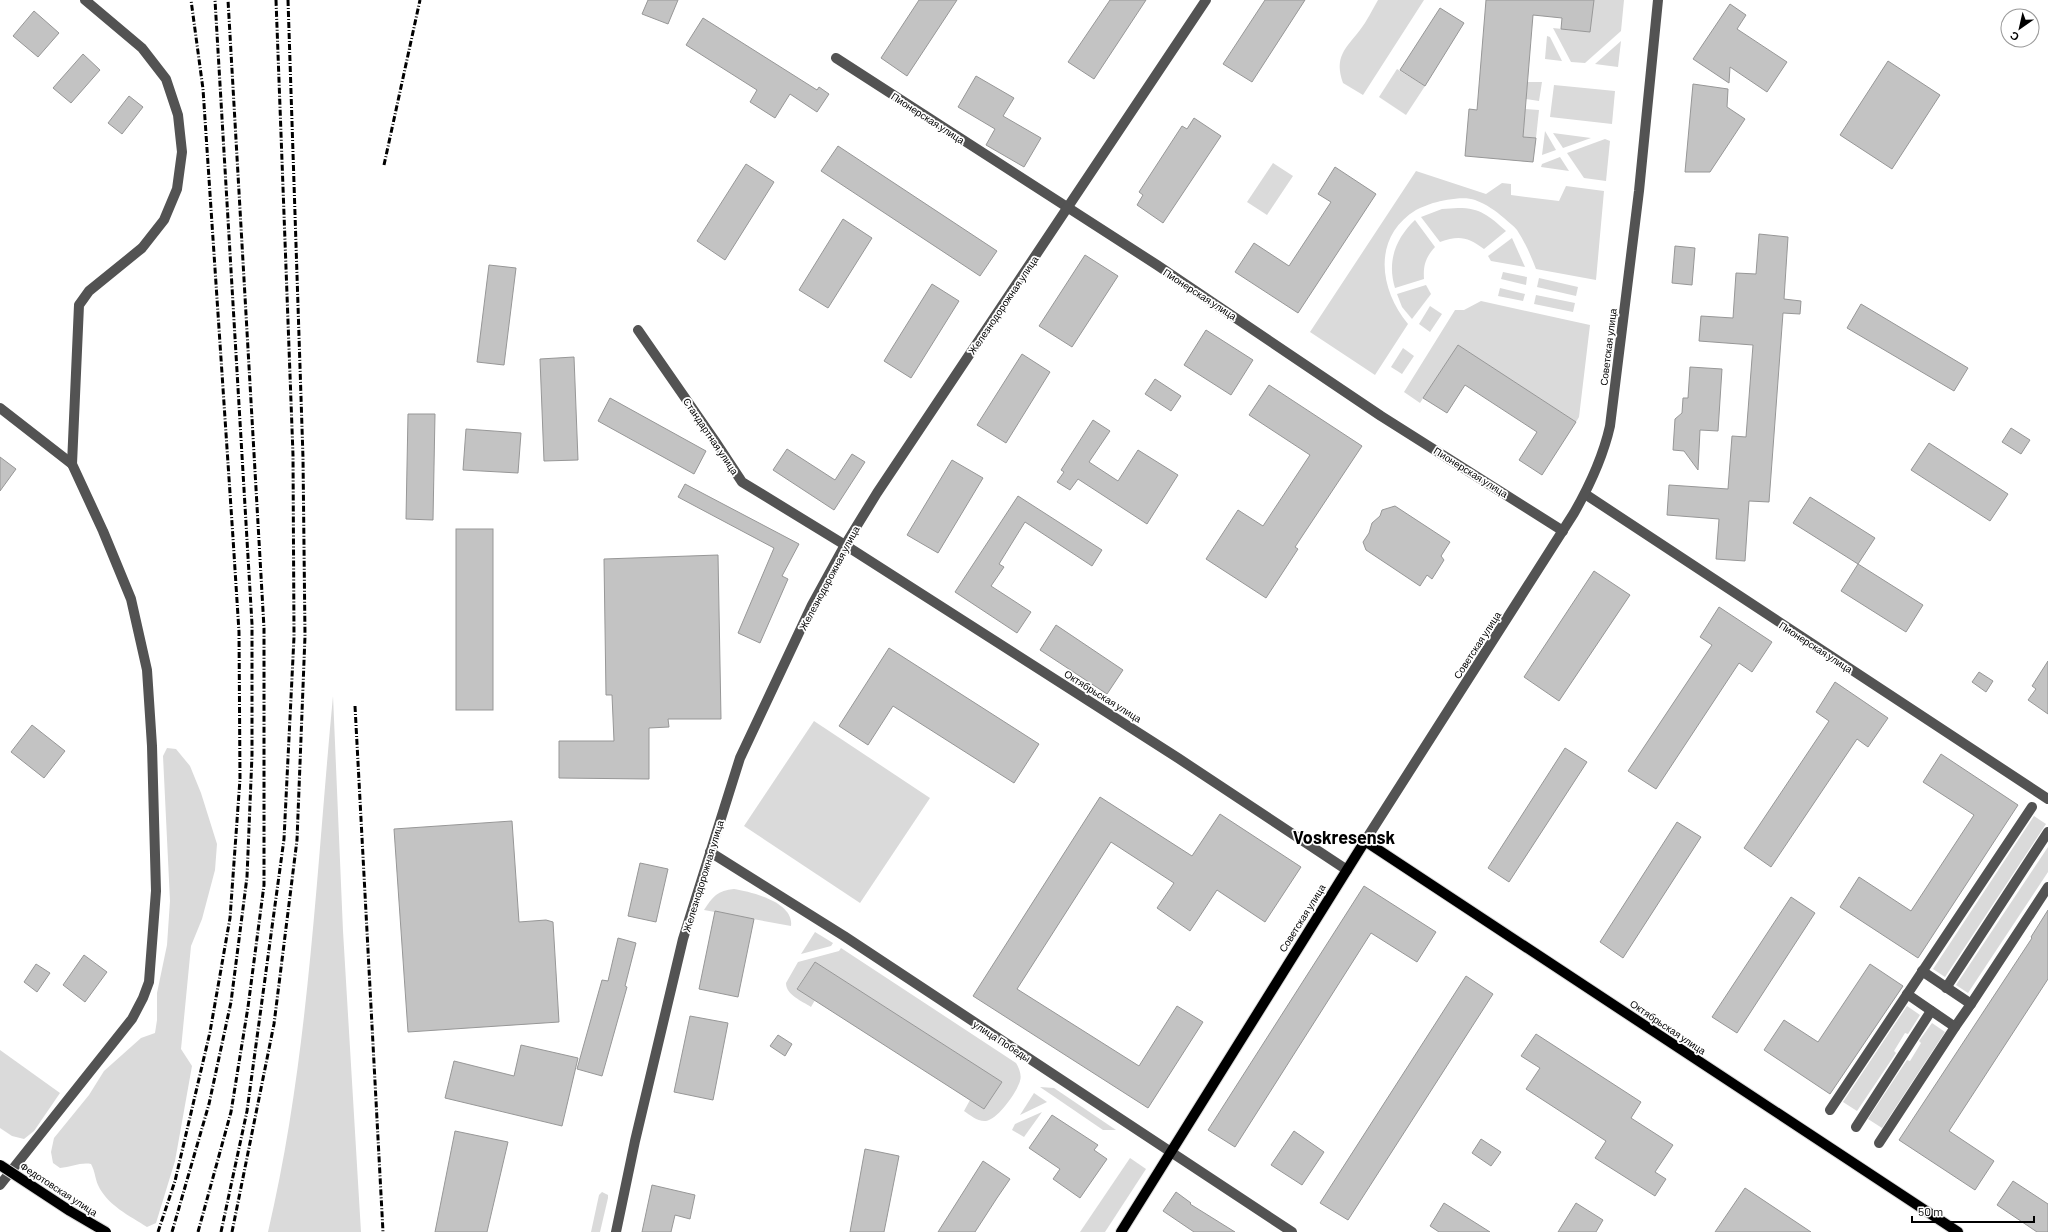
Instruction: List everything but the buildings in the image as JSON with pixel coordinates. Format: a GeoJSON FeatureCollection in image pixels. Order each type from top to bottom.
{"type":"FeatureCollection","features":[{"type":"Feature","properties":{"kind":"main road","name":"Советская улица"},"geometry":{"type":"LineString","coordinates":[[1121,1232],[1365,841]]}},
{"type":"Feature","properties":{"kind":"main road","name":"Октябрьская улица"},"geometry":{"type":"LineString","coordinates":[[1365,841],[1958,1232]]}},
{"type":"Feature","properties":{"kind":"main road","name":"Федотовская улица"},"geometry":{"type":"LineString","coordinates":[[0,1165],[70,1211],[106,1232]]}},
{"type":"Feature","properties":{"kind":"street"},"geometry":{"type":"LineString","coordinates":[[72,464],[79,306],[89,291],[142,248],[164,220],[177,189],[182,152],[178,115],[166,79],[142,48],[85,0]]}},
{"type":"Feature","properties":{"kind":"street","name":"Железнодорожная улица"},"geometry":{"type":"LineString","coordinates":[[616,1232],[635,1141],[683,939],[710,852],[740,758],[812,605],[845,545],[877,493],[1206,0]]}},
{"type":"Feature","properties":{"kind":"street","name":"Советская улица"},"geometry":{"type":"LineString","coordinates":[[1365,841],[1563,531],[1585,494],[1598,466],[1610,426],[1639,191],[1658,0]]}},
{"type":"Feature","properties":{"kind":"street","name":"Пионерская улица"},"geometry":{"type":"LineString","coordinates":[[836,58],[1209,300],[1381,416],[1563,531]]}},
{"type":"Feature","properties":{"kind":"street","name":"Стандартная улица"},"geometry":{"type":"LineString","coordinates":[[638,330],[742,482],[845,545]]}},
{"type":"Feature","properties":{"kind":"street"},"geometry":{"type":"LineString","coordinates":[[0,408],[72,464],[103,531],[131,599],[147,670],[152,746],[156,891],[149,982],[143,998],[132,1019],[0,1185]]}},
{"type":"Feature","properties":{"kind":"street","name":"Пионерская улица"},"geometry":{"type":"LineString","coordinates":[[1585,494],[2048,800]]}},
{"type":"Feature","properties":{"kind":"street","name":"Октябрьская улица"},"geometry":{"type":"LineString","coordinates":[[845,545],[1178,758],[1347,870]]}},
{"type":"Feature","properties":{"kind":"street"},"geometry":{"type":"LineString","coordinates":[[1830,1110],[2032,807]]}},
{"type":"Feature","properties":{"kind":"street"},"geometry":{"type":"LineString","coordinates":[[1946,988],[2048,832]]}},
{"type":"Feature","properties":{"kind":"street","name":"улица Победы"},"geometry":{"type":"LineString","coordinates":[[710,852],[844,936],[1292,1232]]}},
{"type":"Feature","properties":{"kind":"street"},"geometry":{"type":"LineString","coordinates":[[1879,1143],[2048,887]]}},
{"type":"Feature","properties":{"kind":"street"},"geometry":{"type":"LineString","coordinates":[[1922,972],[1971,1004]]}},
{"type":"Feature","properties":{"kind":"street"},"geometry":{"type":"LineString","coordinates":[[1907,994],[1955,1027]]}},
{"type":"Feature","properties":{"kind":"street"},"geometry":{"type":"LineString","coordinates":[[1856,1127],[1931,1011]]}},
{"type":"Feature","properties":{"kind":"shaded area"},"geometry":{"type":"Polygon","coordinates":[[[1378,0],[1424,0],[1363,95],[1343,83],[1340,60],[1346,48],[1363,27],[1378,0]]]}},
{"type":"Feature","properties":{"kind":"shaded area"},"geometry":{"type":"Polygon","coordinates":[[[1594,0],[1624,0],[1621,31],[1585,63],[1571,62],[1553,28],[1590,32],[1594,0]]]}},
{"type":"Feature","properties":{"kind":"shaded area"},"geometry":{"type":"Polygon","coordinates":[[[1547,36],[1550,37],[1562,61],[1545,59],[1547,36]]]}},
{"type":"Feature","properties":{"kind":"shaded area"},"geometry":{"type":"Polygon","coordinates":[[[1621,41],[1618,67],[1595,64],[1621,41]]]}},
{"type":"Feature","properties":{"kind":"shaded area"},"geometry":{"type":"Polygon","coordinates":[[[1397,69],[1425,86],[1406,115],[1379,97],[1397,69]]]}},
{"type":"Feature","properties":{"kind":"shaded area"},"geometry":{"type":"Polygon","coordinates":[[[1527,82],[1542,82],[1539,101],[1526,99],[1527,82]]]}},
{"type":"Feature","properties":{"kind":"shaded area"},"geometry":{"type":"Polygon","coordinates":[[[1554,85],[1615,91],[1612,124],[1550,117],[1554,85]]]}},
{"type":"Feature","properties":{"kind":"shaded area"},"geometry":{"type":"Polygon","coordinates":[[[1525,109],[1539,110],[1536,138],[1523,137],[1525,109]]]}},
{"type":"Feature","properties":{"kind":"shaded area"},"geometry":{"type":"Polygon","coordinates":[[[1545,131],[1556,150],[1542,155],[1545,131]]]}},
{"type":"Feature","properties":{"kind":"shaded area"},"geometry":{"type":"Polygon","coordinates":[[[1553,133],[1591,138],[1563,148],[1553,133]]]}},
{"type":"Feature","properties":{"kind":"shaded area"},"geometry":{"type":"Polygon","coordinates":[[[1605,139],[1610,141],[1606,181],[1584,178],[1567,153],[1605,139]]]}},
{"type":"Feature","properties":{"kind":"shaded area"},"geometry":{"type":"Polygon","coordinates":[[[1560,157],[1569,171],[1541,167],[1542,164],[1560,157]]]}},
{"type":"Feature","properties":{"kind":"shaded area"},"geometry":{"type":"Polygon","coordinates":[[[1273,163],[1293,176],[1267,215],[1247,202],[1273,163]]]}},
{"type":"Feature","properties":{"kind":"shaded area"},"geometry":{"type":"Polygon","coordinates":[[[1416,171],[1486,194],[1502,183],[1511,184],[1511,195],[1559,201],[1566,186],[1604,191],[1596,280],[1536,269],[1516,228],[1498,213],[1479,202],[1465,198],[1454,199],[1433,203],[1420,208],[1402,221],[1392,234],[1386,249],[1386,280],[1398,310],[1408,324],[1375,375],[1310,332],[1416,171]]]}},
{"type":"Feature","properties":{"kind":"shaded area"},"geometry":{"type":"Polygon","coordinates":[[[1458,208],[1479,211],[1495,221],[1506,231],[1484,249],[1463,238],[1453,238],[1440,242],[1421,217],[1442,209],[1458,208]]]}},
{"type":"Feature","properties":{"kind":"shaded area"},"geometry":{"type":"Polygon","coordinates":[[[1415,220],[1435,247],[1429,254],[1426,262],[1424,279],[1395,288],[1392,269],[1394,251],[1402,235],[1415,220]]]}},
{"type":"Feature","properties":{"kind":"shaded area"},"geometry":{"type":"Polygon","coordinates":[[[1512,238],[1525,267],[1491,261],[1488,256],[1512,238]]]}},
{"type":"Feature","properties":{"kind":"shaded area"},"geometry":{"type":"Polygon","coordinates":[[[1503,272],[1527,277],[1526,285],[1501,279],[1503,272]]]}},
{"type":"Feature","properties":{"kind":"shaded area"},"geometry":{"type":"Polygon","coordinates":[[[1539,278],[1578,287],[1576,296],[1537,287],[1539,278]]]}},
{"type":"Feature","properties":{"kind":"shaded area"},"geometry":{"type":"Polygon","coordinates":[[[1426,285],[1431,294],[1412,319],[1402,307],[1397,294],[1426,285]]]}},
{"type":"Feature","properties":{"kind":"shaded area"},"geometry":{"type":"Polygon","coordinates":[[[1500,288],[1525,294],[1523,301],[1498,296],[1500,288]]]}},
{"type":"Feature","properties":{"kind":"shaded area"},"geometry":{"type":"Polygon","coordinates":[[[1536,295],[1575,303],[1573,312],[1534,304],[1536,295]]]}},
{"type":"Feature","properties":{"kind":"shaded area"},"geometry":{"type":"Polygon","coordinates":[[[1481,301],[1590,325],[1579,417],[1576,422],[1458,345],[1420,403],[1404,392],[1455,310],[1464,310],[1481,301]]]}},
{"type":"Feature","properties":{"kind":"shaded area"},"geometry":{"type":"Polygon","coordinates":[[[1430,306],[1442,314],[1430,332],[1419,324],[1430,306]]]}},
{"type":"Feature","properties":{"kind":"shaded area"},"geometry":{"type":"Polygon","coordinates":[[[1403,348],[1414,356],[1402,374],[1391,367],[1403,348]]]}},
{"type":"Feature","properties":{"kind":"shaded area"},"geometry":{"type":"Polygon","coordinates":[[[333,696],[343,931],[361,1232],[268,1232],[282,1166],[302,1032],[310,965],[333,696]]]}},
{"type":"Feature","properties":{"kind":"shaded area"},"geometry":{"type":"Polygon","coordinates":[[[814,721],[930,798],[860,903],[744,826],[814,721]]]}},
{"type":"Feature","properties":{"kind":"shaded area"},"geometry":{"type":"Polygon","coordinates":[[[167,748],[176,749],[190,766],[201,793],[217,844],[215,870],[202,919],[191,946],[181,1049],[192,1066],[175,1161],[156,1223],[147,1227],[113,1204],[107,1198],[98,1185],[91,1164],[80,1164],[60,1168],[53,1163],[51,1152],[54,1138],[89,1095],[104,1071],[141,1038],[155,1033],[157,1020],[157,993],[167,945],[170,901],[163,756],[167,748]]]}},
{"type":"Feature","properties":{"kind":"shaded area"},"geometry":{"type":"Polygon","coordinates":[[[2034,816],[2046,824],[1945,977],[1933,969],[2034,816]]]}},
{"type":"Feature","properties":{"kind":"shaded area"},"geometry":{"type":"Polygon","coordinates":[[[2048,847],[2048,872],[1968,993],[1956,985],[2048,847]]]}},
{"type":"Feature","properties":{"kind":"shaded area"},"geometry":{"type":"Polygon","coordinates":[[[734,889],[761,896],[779,905],[786,911],[790,918],[791,926],[704,910],[716,895],[724,891],[734,889]]]}},
{"type":"Feature","properties":{"kind":"shaded area"},"geometry":{"type":"Polygon","coordinates":[[[815,932],[833,943],[831,946],[801,954],[815,932]]]}},
{"type":"Feature","properties":{"kind":"shaded area"},"geometry":{"type":"Polygon","coordinates":[[[841,948],[1016,1063],[1021,1076],[1020,1081],[1011,1098],[996,1115],[991,1119],[983,1121],[974,1118],[964,1111],[970,1100],[984,1109],[1002,1082],[815,962],[797,988],[815,1000],[811,1007],[799,1000],[789,991],[786,983],[798,962],[839,951],[841,948]]]}},
{"type":"Feature","properties":{"kind":"shaded area"},"geometry":{"type":"Polygon","coordinates":[[[1907,1006],[1920,1015],[1908,1034],[1905,1033],[1894,1051],[1896,1053],[1857,1111],[1843,1102],[1907,1006]]]}},
{"type":"Feature","properties":{"kind":"shaded area"},"geometry":{"type":"Polygon","coordinates":[[[1932,1023],[1945,1032],[1882,1128],[1868,1119],[1907,1060],[1910,1061],[1921,1043],[1919,1041],[1932,1023]]]}},
{"type":"Feature","properties":{"kind":"shaded area"},"geometry":{"type":"Polygon","coordinates":[[[0,1050],[60,1093],[34,1131],[24,1139],[12,1136],[0,1128],[0,1050]]]}},
{"type":"Feature","properties":{"kind":"shaded area"},"geometry":{"type":"Polygon","coordinates":[[[1040,1087],[1054,1088],[1116,1130],[1103,1130],[1040,1087]]]}},
{"type":"Feature","properties":{"kind":"shaded area"},"geometry":{"type":"Polygon","coordinates":[[[1034,1093],[1047,1102],[1020,1115],[1034,1093]]]}},
{"type":"Feature","properties":{"kind":"shaded area"},"geometry":{"type":"Polygon","coordinates":[[[1042,1112],[1024,1137],[1012,1130],[1015,1124],[1042,1112]]]}},
{"type":"Feature","properties":{"kind":"shaded area"},"geometry":{"type":"Polygon","coordinates":[[[1130,1158],[1146,1169],[1105,1232],[1080,1232],[1130,1158]]]}},
{"type":"Feature","properties":{"kind":"shaded area"},"geometry":{"type":"Polygon","coordinates":[[[602,1192],[608,1195],[608,1198],[600,1232],[591,1232],[599,1195],[602,1192]]]}},
{"type":"Feature","properties":{"kind":"railway"},"geometry":{"type":"LineString","coordinates":[[158,1232],[175,1181],[210,1032],[230,918],[240,779],[239,632],[203,89],[191,0]]}},
{"type":"Feature","properties":{"kind":"railway"},"geometry":{"type":"LineString","coordinates":[[172,1232],[209,1104],[231,1002],[247,877],[252,755],[252,624],[215,0]]}},
{"type":"Feature","properties":{"kind":"railway"},"geometry":{"type":"LineString","coordinates":[[198,1232],[231,1112],[248,1007],[264,885],[264,628],[228,0]]}},
{"type":"Feature","properties":{"kind":"railway"},"geometry":{"type":"LineString","coordinates":[[221,1232],[247,1111],[284,839],[294,637],[293,455],[276,0]]}},
{"type":"Feature","properties":{"kind":"railway"},"geometry":{"type":"LineString","coordinates":[[232,1232],[274,1024],[297,840],[305,636],[303,458],[288,0]]}},
{"type":"Feature","properties":{"kind":"railway"},"geometry":{"type":"LineString","coordinates":[[384,165],[420,0]]}},
{"type":"Feature","properties":{"kind":"railway"},"geometry":{"type":"LineString","coordinates":[[355,706],[383,1232]]}},
{"type":"Feature","properties":{"kind":"district","name":"Voskresensk"},"geometry":{"type":"Point","coordinates":[1344,838]}}]}
